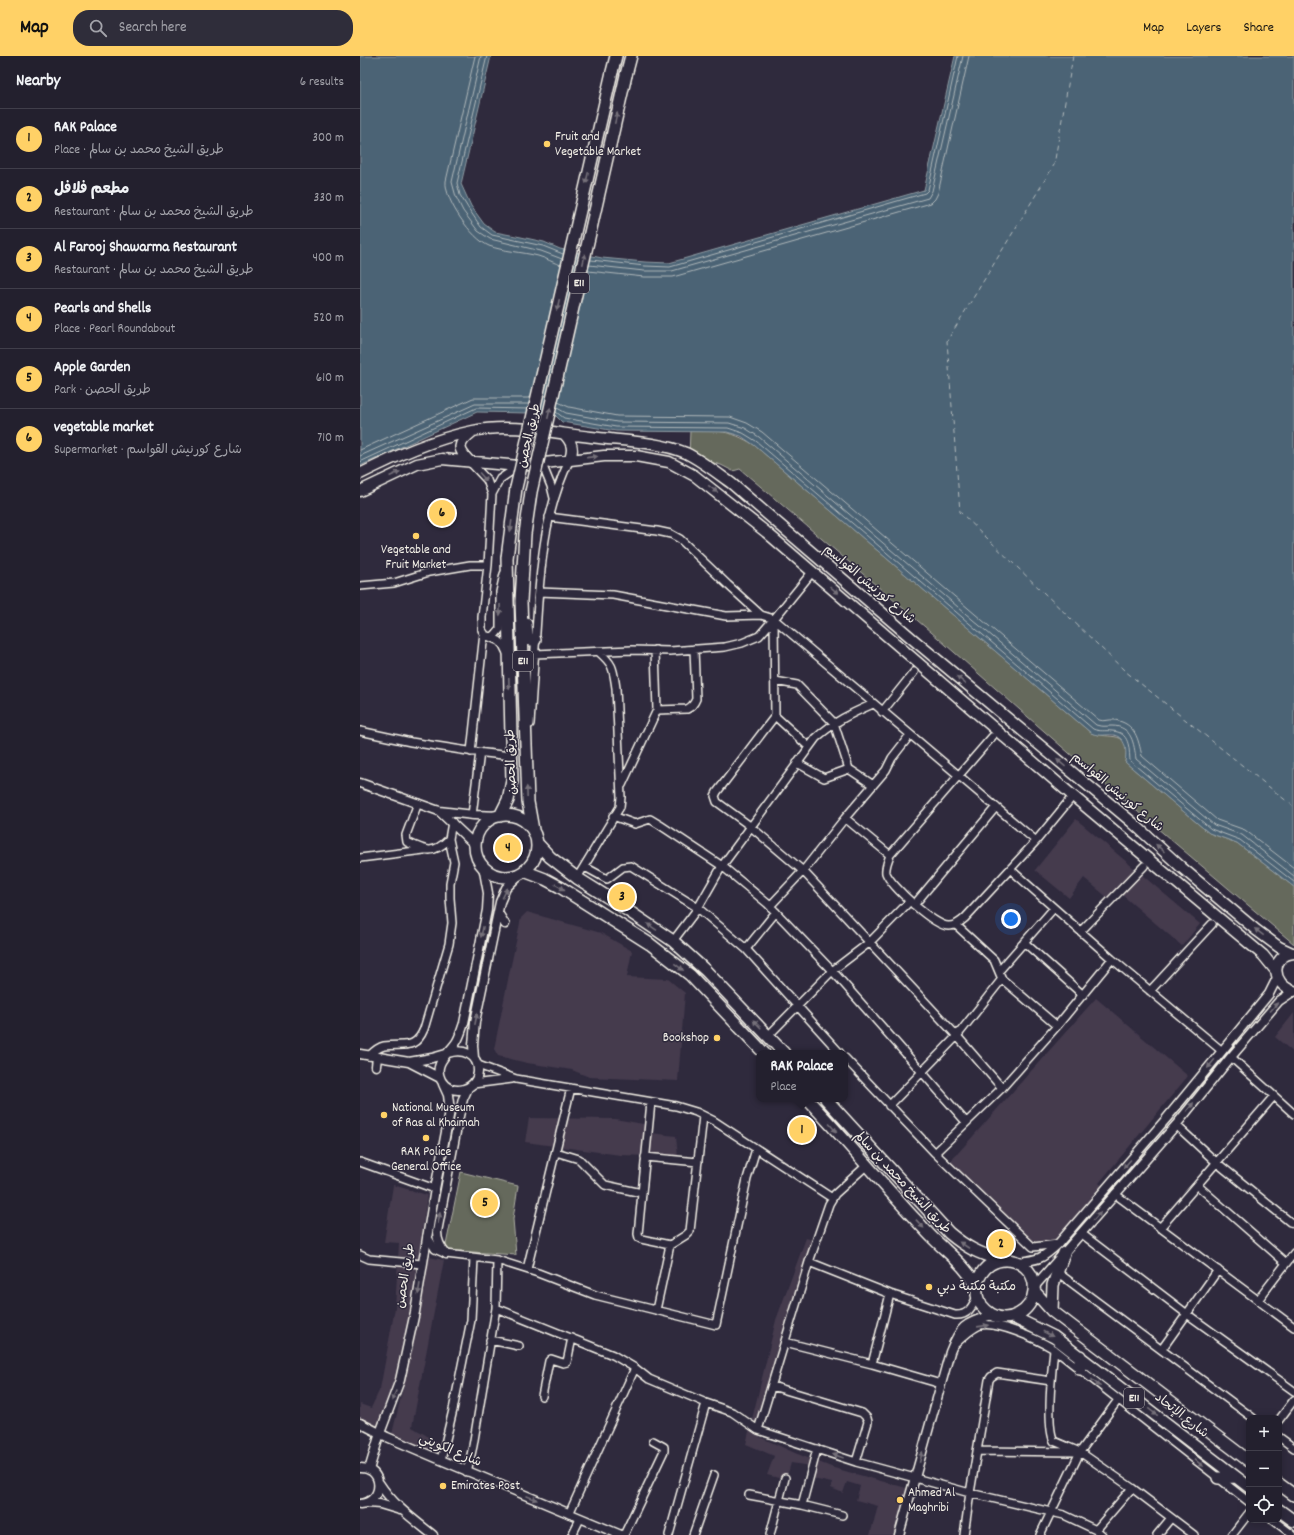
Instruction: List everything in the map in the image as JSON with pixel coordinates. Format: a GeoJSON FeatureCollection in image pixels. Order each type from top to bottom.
{"type":"FeatureCollection","features":[{"type":"Feature","properties":{"kind":"main road","name":"طريق الحصن"},"geometry":{"type":"LineString","coordinates":[[500,816],[508,800],[512,781],[507,558],[516,488],[616,56]]}},
{"type":"Feature","properties":{"kind":"main road","name":"طريق الحصن"},"geometry":{"type":"LineString","coordinates":[[533,830],[528,802],[521,601],[525,534],[531,492],[631,56]]}},
{"type":"Feature","properties":{"kind":"main road","name":"شارع كورنيش القواسم"},"geometry":{"type":"LineString","coordinates":[[360,474],[418,447],[452,436],[488,429],[519,429],[564,434],[669,447],[686,453],[702,462],[731,483],[926,651],[1133,823],[1251,926],[1279,947],[1293,952]]}},
{"type":"Feature","properties":{"kind":"main road"},"geometry":{"type":"LineString","coordinates":[[470,462],[462,454],[461,444],[465,438],[474,431]]}},
{"type":"Feature","properties":{"kind":"main road"},"geometry":{"type":"LineString","coordinates":[[564,434],[570,440],[573,447],[570,459]]}},
{"type":"Feature","properties":{"kind":"main road","name":"شارع كورنيش القواسم"},"geometry":{"type":"LineString","coordinates":[[360,491],[417,464],[442,459],[519,466],[604,456],[636,456],[669,462],[695,476],[731,502],[813,571],[1073,796],[1263,955],[1281,984],[1286,989],[1294,991]]}},
{"type":"Feature","properties":{"kind":"main road"},"geometry":{"type":"LineString","coordinates":[[531,492],[526,614],[527,636],[531,640],[535,640]]}},
{"type":"Feature","properties":{"kind":"main road"},"geometry":{"type":"LineString","coordinates":[[777,553],[790,552]]}},
{"type":"Feature","properties":{"kind":"main road"},"geometry":{"type":"LineString","coordinates":[[537,843],[534,859],[530,866],[522,872],[510,877],[491,873],[483,866],[476,853],[477,838],[480,830],[489,821],[500,816],[509,815],[519,818],[533,830],[537,843],[550,857],[578,878],[673,941],[706,971],[781,1050]]}},
{"type":"Feature","properties":{"kind":"main road"},"geometry":{"type":"LineString","coordinates":[[522,872],[545,879],[560,887],[650,944],[690,975],[761,1050]]}},
{"type":"Feature","properties":{"kind":"main road"},"geometry":{"type":"LineString","coordinates":[[1276,974],[1277,964],[1286,955],[1293,952]]}},
{"type":"Feature","properties":{"kind":"main road","name":"طريق الشيخ محمد بن سالم"},"geometry":{"type":"LineString","coordinates":[[810,1102],[934,1240],[961,1264],[971,1276],[977,1291]]}},
{"type":"Feature","properties":{"kind":"main road","name":"طريق الشيخ محمد بن سالم"},"geometry":{"type":"LineString","coordinates":[[829,1102],[949,1233],[965,1246],[1000,1260]]}},
{"type":"Feature","properties":{"kind":"main road"},"geometry":{"type":"LineString","coordinates":[[1052,1311],[1053,1285],[1061,1249]]}},
{"type":"Feature","properties":{"kind":"main road"},"geometry":{"type":"LineString","coordinates":[[1000,1260],[1017,1262],[1030,1274],[1034,1289],[1032,1299],[1028,1307],[1021,1313],[1013,1316],[999,1317],[992,1315],[985,1309],[977,1291],[979,1277],[984,1269],[991,1263],[1000,1260]]}},
{"type":"Feature","properties":{"kind":"main road","name":"شارع الإتحاد"},"geometry":{"type":"LineString","coordinates":[[1034,1289],[1052,1311],[1246,1459]]}},
{"type":"Feature","properties":{"kind":"main road","name":"شارع الإتحاد"},"geometry":{"type":"LineString","coordinates":[[1013,1316],[1054,1337],[1246,1485]]}},
{"type":"Feature","properties":{"kind":"main road"},"geometry":{"type":"LineString","coordinates":[[1080,1356],[1080,1369]]}},
{"type":"Feature","properties":{"kind":"main road"},"geometry":{"type":"LineString","coordinates":[[1218,1478],[1236,1477]]}},
{"type":"Feature","properties":{"kind":"main road"},"geometry":{"type":"LineString","coordinates":[[1282,1486],[1294,1495]]}},
{"type":"Feature","properties":{"kind":"main road"},"geometry":{"type":"LineString","coordinates":[[1282,1512],[1294,1521]]}},
{"type":"Feature","properties":{"kind":"street"},"geometry":{"type":"LineString","coordinates":[[527,767],[542,556],[554,499],[570,459]]}},
{"type":"Feature","properties":{"kind":"street"},"geometry":{"type":"LineString","coordinates":[[470,462],[487,480],[492,494],[488,565],[481,624],[487,635],[499,641],[503,645],[508,655]]}},
{"type":"Feature","properties":{"kind":"street"},"geometry":{"type":"LineString","coordinates":[[542,464],[551,486],[554,499]]}},
{"type":"Feature","properties":{"kind":"street"},"geometry":{"type":"LineString","coordinates":[[492,494],[500,479],[519,466]]}},
{"type":"Feature","properties":{"kind":"street"},"geometry":{"type":"LineString","coordinates":[[549,517],[671,534],[680,539],[728,586],[761,615]]}},
{"type":"Feature","properties":{"kind":"street"},"geometry":{"type":"LineString","coordinates":[[487,635],[495,635],[500,630],[500,592],[507,558]]}},
{"type":"Feature","properties":{"kind":"street"},"geometry":{"type":"LineString","coordinates":[[360,586],[394,583],[429,572],[470,565],[488,565]]}},
{"type":"Feature","properties":{"kind":"street"},"geometry":{"type":"LineString","coordinates":[[534,654],[655,650],[670,651],[725,647],[742,643],[759,636],[813,571]]}},
{"type":"Feature","properties":{"kind":"street"},"geometry":{"type":"LineString","coordinates":[[539,592],[613,595],[726,616],[761,615],[774,619],[1036,841]]}},
{"type":"Feature","properties":{"kind":"street"},"geometry":{"type":"LineString","coordinates":[[774,619],[775,716],[716,792],[715,796],[717,802],[750,826],[803,871],[957,1036],[1002,1088]]}},
{"type":"Feature","properties":{"kind":"street"},"geometry":{"type":"LineString","coordinates":[[471,752],[487,635]]}},
{"type":"Feature","properties":{"kind":"street"},"geometry":{"type":"LineString","coordinates":[[657,710],[687,709],[694,703],[696,699],[694,649]]}},
{"type":"Feature","properties":{"kind":"street"},"geometry":{"type":"LineString","coordinates":[[621,787],[657,710],[655,650]]}},
{"type":"Feature","properties":{"kind":"street"},"geometry":{"type":"LineString","coordinates":[[578,878],[613,816],[620,807],[621,787],[616,688],[613,671],[609,661],[599,652]]}},
{"type":"Feature","properties":{"kind":"street"},"geometry":{"type":"LineString","coordinates":[[882,712],[914,672]]}},
{"type":"Feature","properties":{"kind":"street"},"geometry":{"type":"LineString","coordinates":[[775,681],[797,685],[834,723],[849,768],[873,785]]}},
{"type":"Feature","properties":{"kind":"street"},"geometry":{"type":"LineString","coordinates":[[673,941],[698,908],[722,866],[750,826],[816,738],[842,718],[874,704]]}},
{"type":"Feature","properties":{"kind":"street"},"geometry":{"type":"LineString","coordinates":[[775,716],[809,747]]}},
{"type":"Feature","properties":{"kind":"street"},"geometry":{"type":"LineString","coordinates":[[360,731],[411,742],[471,752],[511,756]]}},
{"type":"Feature","properties":{"kind":"street"},"geometry":{"type":"LineString","coordinates":[[770,906],[803,871],[845,818],[886,770],[892,758],[910,735]]}},
{"type":"Feature","properties":{"kind":"street"},"geometry":{"type":"LineString","coordinates":[[992,737],[890,855],[887,862],[886,871],[890,880],[912,903],[928,916],[946,926],[956,925],[965,918],[1036,841],[1073,796]]}},
{"type":"Feature","properties":{"kind":"street"},"geometry":{"type":"LineString","coordinates":[[472,815],[480,752]]}},
{"type":"Feature","properties":{"kind":"street"},"geometry":{"type":"LineString","coordinates":[[797,763],[824,778],[849,768]]}},
{"type":"Feature","properties":{"kind":"street"},"geometry":{"type":"LineString","coordinates":[[360,783],[439,811],[472,815],[500,816]]}},
{"type":"Feature","properties":{"kind":"street"},"geometry":{"type":"LineString","coordinates":[[418,803],[406,838],[408,842],[424,850]]}},
{"type":"Feature","properties":{"kind":"street"},"geometry":{"type":"LineString","coordinates":[[768,1036],[832,971],[870,942],[912,903],[996,807]]}},
{"type":"Feature","properties":{"kind":"street"},"geometry":{"type":"LineString","coordinates":[[439,811],[476,846]]}},
{"type":"Feature","properties":{"kind":"street"},"geometry":{"type":"LineString","coordinates":[[613,816],[635,824],[650,819],[722,866],[770,906],[832,971],[966,1122]]}},
{"type":"Feature","properties":{"kind":"street"},"geometry":{"type":"LineString","coordinates":[[845,818],[890,855]]}},
{"type":"Feature","properties":{"kind":"street"},"geometry":{"type":"LineString","coordinates":[[364,1055],[384,1046],[410,1045],[414,1043],[422,1034],[424,1029],[449,944],[451,932],[450,883],[454,862],[449,839],[452,822]]}},
{"type":"Feature","properties":{"kind":"street"},"geometry":{"type":"LineString","coordinates":[[360,858],[424,850],[436,850],[449,839]]}},
{"type":"Feature","properties":{"kind":"street"},"geometry":{"type":"LineString","coordinates":[[441,1081],[439,1065],[458,1040],[464,1023],[487,910],[488,893],[483,866]]}},
{"type":"Feature","properties":{"kind":"street"},"geometry":{"type":"LineString","coordinates":[[585,867],[607,879],[623,867],[631,866],[698,908],[746,949],[837,1050]]}},
{"type":"Feature","properties":{"kind":"street"},"geometry":{"type":"LineString","coordinates":[[1082,931],[1144,866]]}},
{"type":"Feature","properties":{"kind":"street"},"geometry":{"type":"LineString","coordinates":[[1010,869],[1112,959],[1222,1051]]}},
{"type":"Feature","properties":{"kind":"street"},"geometry":{"type":"LineString","coordinates":[[471,1086],[477,1078],[478,1072],[473,1045],[474,1030],[500,902],[506,888],[522,872]]}},
{"type":"Feature","properties":{"kind":"street"},"geometry":{"type":"LineString","coordinates":[[999,971],[1054,908]]}},
{"type":"Feature","properties":{"kind":"street"},"geometry":{"type":"LineString","coordinates":[[746,949],[776,912]]}},
{"type":"Feature","properties":{"kind":"street"},"geometry":{"type":"LineString","coordinates":[[498,913],[505,924]]}},
{"type":"Feature","properties":{"kind":"street"},"geometry":{"type":"LineString","coordinates":[[1150,991],[1212,924]]}},
{"type":"Feature","properties":{"kind":"street"},"geometry":{"type":"LineString","coordinates":[[956,925],[994,960],[1002,980],[1057,1026]]}},
{"type":"Feature","properties":{"kind":"street"},"geometry":{"type":"LineString","coordinates":[[1024,942],[1083,994]]}},
{"type":"Feature","properties":{"kind":"street"},"geometry":{"type":"LineString","coordinates":[[935,1153],[1002,1088],[1057,1026],[1112,959]]}},
{"type":"Feature","properties":{"kind":"street"},"geometry":{"type":"LineString","coordinates":[[1034,1289],[1061,1249],[1166,1118],[1269,994],[1276,974]]}},
{"type":"Feature","properties":{"kind":"street"},"geometry":{"type":"LineString","coordinates":[[889,1106],[921,1071],[957,1036],[1002,980]]}},
{"type":"Feature","properties":{"kind":"street"},"geometry":{"type":"LineString","coordinates":[[1017,1262],[1033,1261],[1044,1257],[1061,1249],[1082,1234],[1176,1125],[1231,1057],[1280,1000],[1294,991]]}},
{"type":"Feature","properties":{"kind":"street"},"geometry":{"type":"LineString","coordinates":[[364,1055],[409,1062],[432,1058],[455,1051],[462,1051],[469,1053],[476,1062],[516,1079],[676,1106],[703,1116],[736,1134],[756,1149],[832,1198]]}},
{"type":"Feature","properties":{"kind":"street"},"geometry":{"type":"LineString","coordinates":[[376,1066],[377,1057]]}},
{"type":"Feature","properties":{"kind":"street"},"geometry":{"type":"LineString","coordinates":[[1231,1057],[1294,1114]]}},
{"type":"Feature","properties":{"kind":"street"},"geometry":{"type":"LineString","coordinates":[[848,1061],[935,1153],[1033,1247],[1061,1249]]}},
{"type":"Feature","properties":{"kind":"street"},"geometry":{"type":"LineString","coordinates":[[409,1062],[441,1081],[448,1088],[455,1090],[462,1090],[471,1086],[516,1079]]}},
{"type":"Feature","properties":{"kind":"street","name":"طريق الحصن"},"geometry":{"type":"LineString","coordinates":[[363,1468],[380,1433],[400,1380],[415,1312],[435,1189],[450,1111],[448,1095],[441,1081]]}},
{"type":"Feature","properties":{"kind":"street","name":"طريق الحصن"},"geometry":{"type":"LineString","coordinates":[[446,1254],[439,1245],[436,1232],[463,1099],[471,1086]]}},
{"type":"Feature","properties":{"kind":"street"},"geometry":{"type":"LineString","coordinates":[[527,1269],[571,1088]]}},
{"type":"Feature","properties":{"kind":"street"},"geometry":{"type":"LineString","coordinates":[[1160,1228],[1274,1096]]}},
{"type":"Feature","properties":{"kind":"street"},"geometry":{"type":"LineString","coordinates":[[651,1102],[638,1234],[639,1238],[670,1245],[686,1235],[690,1230],[703,1116]]}},
{"type":"Feature","properties":{"kind":"street"},"geometry":{"type":"LineString","coordinates":[[1176,1125],[1216,1162],[1290,1222],[1294,1223]]}},
{"type":"Feature","properties":{"kind":"street"},"geometry":{"type":"LineString","coordinates":[[427,1236],[435,1248],[446,1254],[497,1260],[527,1269],[595,1295],[716,1325],[747,1178],[756,1149]]}},
{"type":"Feature","properties":{"kind":"street"},"geometry":{"type":"LineString","coordinates":[[556,1152],[579,1159],[605,1185],[642,1193]]}},
{"type":"Feature","properties":{"kind":"street"},"geometry":{"type":"LineString","coordinates":[[645,1157],[698,1162]]}},
{"type":"Feature","properties":{"kind":"street"},"geometry":{"type":"LineString","coordinates":[[360,1162],[435,1189]]}},
{"type":"Feature","properties":{"kind":"street"},"geometry":{"type":"LineString","coordinates":[[758,1430],[786,1342],[809,1262],[832,1198],[866,1166]]}},
{"type":"Feature","properties":{"kind":"street"},"geometry":{"type":"LineString","coordinates":[[1197,1185],[1286,1263]]}},
{"type":"Feature","properties":{"kind":"street"},"geometry":{"type":"LineString","coordinates":[[1115,1194],[1294,1327]]}},
{"type":"Feature","properties":{"kind":"street"},"geometry":{"type":"LineString","coordinates":[[1082,1234],[1187,1314],[1294,1391]]}},
{"type":"Feature","properties":{"kind":"street"},"geometry":{"type":"LineString","coordinates":[[656,1310],[670,1245]]}},
{"type":"Feature","properties":{"kind":"street"},"geometry":{"type":"LineString","coordinates":[[1258,1300],[1294,1253]]}},
{"type":"Feature","properties":{"kind":"street"},"geometry":{"type":"LineString","coordinates":[[360,1255],[369,1259],[422,1264]]}},
{"type":"Feature","properties":{"kind":"street"},"geometry":{"type":"LineString","coordinates":[[440,1460],[453,1410],[471,1320],[474,1258]]}},
{"type":"Feature","properties":{"kind":"street"},"geometry":{"type":"LineString","coordinates":[[467,1472],[473,1446],[496,1308],[497,1260]]}},
{"type":"Feature","properties":{"kind":"street"},"geometry":{"type":"LineString","coordinates":[[809,1262],[890,1294],[958,1316],[968,1312],[977,1291]]}},
{"type":"Feature","properties":{"kind":"street"},"geometry":{"type":"LineString","coordinates":[[1162,1349],[1218,1270]]}},
{"type":"Feature","properties":{"kind":"street"},"geometry":{"type":"LineString","coordinates":[[1056,1272],[1162,1349],[1249,1415]]}},
{"type":"Feature","properties":{"kind":"street"},"geometry":{"type":"LineString","coordinates":[[872,1364],[890,1294]]}},
{"type":"Feature","properties":{"kind":"street"},"geometry":{"type":"LineString","coordinates":[[496,1308],[613,1355],[635,1368],[648,1379],[732,1412],[758,1430],[856,1462],[970,1493],[1064,1515],[1096,1530],[1102,1535]]}},
{"type":"Feature","properties":{"kind":"street"},"geometry":{"type":"LineString","coordinates":[[899,1535],[952,1347],[960,1330],[972,1322],[992,1315]]}},
{"type":"Feature","properties":{"kind":"street"},"geometry":{"type":"LineString","coordinates":[[952,1347],[968,1332],[986,1324],[1019,1332],[1054,1349],[1246,1500]]}},
{"type":"Feature","properties":{"kind":"street"},"geometry":{"type":"LineString","coordinates":[[542,1396],[549,1361],[552,1360],[563,1363],[567,1362],[572,1338]]}},
{"type":"Feature","properties":{"kind":"street"},"geometry":{"type":"LineString","coordinates":[[490,1340],[519,1346]]}},
{"type":"Feature","properties":{"kind":"street"},"geometry":{"type":"LineString","coordinates":[[786,1342],[872,1364],[941,1384]]}},
{"type":"Feature","properties":{"kind":"street"},"geometry":{"type":"LineString","coordinates":[[1054,1349],[1051,1381],[1051,1430],[1054,1441],[1080,1452],[1132,1488],[1194,1535]]}},
{"type":"Feature","properties":{"kind":"street"},"geometry":{"type":"LineString","coordinates":[[569,1514],[635,1368]]}},
{"type":"Feature","properties":{"kind":"street"},"geometry":{"type":"LineString","coordinates":[[964,1535],[989,1380],[997,1373],[1051,1381]]}},
{"type":"Feature","properties":{"kind":"street"},"geometry":{"type":"LineString","coordinates":[[772,1386],[865,1415],[868,1422],[856,1462]]}},
{"type":"Feature","properties":{"kind":"street"},"geometry":{"type":"LineString","coordinates":[[1040,1535],[1080,1452],[1118,1400]]}},
{"type":"Feature","properties":{"kind":"street"},"geometry":{"type":"LineString","coordinates":[[1282,1416],[1294,1400]]}},
{"type":"Feature","properties":{"kind":"street"},"geometry":{"type":"LineString","coordinates":[[669,1535],[706,1403]]}},
{"type":"Feature","properties":{"kind":"street","name":"شارع الكويتي"},"geometry":{"type":"LineString","coordinates":[[360,1423],[467,1472],[580,1519],[623,1535]]}},
{"type":"Feature","properties":{"kind":"street"},"geometry":{"type":"LineString","coordinates":[[1282,1439],[1294,1448]]}},
{"type":"Feature","properties":{"kind":"street"},"geometry":{"type":"LineString","coordinates":[[623,1535],[664,1451],[664,1447],[653,1442]]}},
{"type":"Feature","properties":{"kind":"street"},"geometry":{"type":"LineString","coordinates":[[802,1505],[817,1449]]}},
{"type":"Feature","properties":{"kind":"street"},"geometry":{"type":"LineString","coordinates":[[977,1451],[1080,1452]]}},
{"type":"Feature","properties":{"kind":"street"},"geometry":{"type":"LineString","coordinates":[[363,1468],[374,1473],[388,1496],[402,1511],[433,1535]]}},
{"type":"Feature","properties":{"kind":"street"},"geometry":{"type":"LineString","coordinates":[[693,1535],[714,1475]]}},
{"type":"Feature","properties":{"kind":"street"},"geometry":{"type":"LineString","coordinates":[[770,1535],[785,1478]]}},
{"type":"Feature","properties":{"kind":"street"},"geometry":{"type":"LineString","coordinates":[[364,1503],[374,1498],[378,1491],[379,1483]]}},
{"type":"Feature","properties":{"kind":"street"},"geometry":{"type":"LineString","coordinates":[[1096,1530],[1132,1488]]}},
{"type":"Feature","properties":{"kind":"street"},"geometry":{"type":"LineString","coordinates":[[748,1495],[802,1505],[842,1515]]}},
{"type":"Feature","properties":{"kind":"street"},"geometry":{"type":"LineString","coordinates":[[364,1503],[380,1504],[402,1511]]}},
{"type":"Feature","properties":{"kind":"street"},"geometry":{"type":"LineString","coordinates":[[1232,1535],[1246,1517]]}},
{"type":"Feature","properties":{"kind":"street"},"geometry":{"type":"LineString","coordinates":[[1157,1535],[1171,1518]]}},
{"type":"Feature","properties":{"kind":"street"},"geometry":{"type":"LineString","coordinates":[[572,1535],[580,1519]]}},
{"type":"Feature","properties":{"kind":"street"},"geometry":{"type":"LineString","coordinates":[[1277,1523],[1294,1535]]}},
{"type":"Feature","properties":{"kind":"shaded area"},"geometry":{"type":"Polygon","coordinates":[[[1076,819],[1200,924],[1182,946],[1121,894],[1113,902],[1084,878],[1069,898],[1035,870],[1076,819]]]}},
{"type":"Feature","properties":{"kind":"shaded area"},"geometry":{"type":"Polygon","coordinates":[[[527,912],[601,933],[632,951],[627,977],[668,979],[685,993],[678,1081],[589,1077],[572,1070],[527,1063],[498,1056],[494,1049],[521,918],[527,912]]]}},
{"type":"Feature","properties":{"kind":"shaded area"},"geometry":{"type":"Polygon","coordinates":[[[1096,998],[1188,1076],[1099,1183],[1104,1187],[1056,1243],[1037,1244],[1027,1239],[950,1162],[1096,998]]]}},
{"type":"Feature","properties":{"kind":"shaded area"},"geometry":{"type":"Polygon","coordinates":[[[1294,1013],[1294,1053],[1275,1037],[1294,1013]]]}},
{"type":"Feature","properties":{"kind":"shaded area"},"geometry":{"type":"Polygon","coordinates":[[[529,1118],[615,1119],[649,1125],[651,1133],[676,1136],[678,1157],[620,1155],[525,1142],[529,1118]]]}},
{"type":"Feature","properties":{"kind":"shaded area"},"geometry":{"type":"Polygon","coordinates":[[[393,1185],[427,1195],[419,1257],[417,1294],[400,1369],[380,1425],[374,1427],[360,1420],[360,1404],[371,1408],[380,1389],[395,1308],[399,1243],[384,1242],[393,1185]]]}},
{"type":"Feature","properties":{"kind":"shaded area"},"geometry":{"type":"Polygon","coordinates":[[[806,1238],[816,1241],[760,1437],[795,1453],[834,1468],[910,1489],[897,1535],[870,1535],[878,1506],[856,1500],[860,1486],[847,1482],[843,1493],[831,1488],[832,1483],[813,1479],[816,1467],[791,1463],[786,1480],[767,1475],[774,1456],[746,1444],[776,1320],[806,1238]]]}},
{"type":"Feature","properties":{"kind":"shaded area"},"geometry":{"type":"Polygon","coordinates":[[[429,1257],[444,1260],[412,1427],[441,1444],[438,1457],[391,1438],[413,1347],[429,1257]]]}},
{"type":"Feature","properties":{"kind":"green space"},"geometry":{"type":"Polygon","coordinates":[[[690,431],[723,432],[737,436],[754,445],[1091,733],[1118,737],[1122,740],[1125,744],[1126,751],[1125,762],[1209,833],[1237,843],[1294,887],[1294,944],[1085,767],[938,638],[740,469],[733,471],[721,465],[689,456],[690,431]]]}},
{"type":"Feature","properties":{"kind":"green space"},"geometry":{"type":"Polygon","coordinates":[[[461,1172],[518,1186],[513,1219],[516,1255],[445,1250],[461,1172]]]}},
{"type":"Feature","properties":{"kind":"water"},"geometry":{"type":"Polygon","coordinates":[[[360,56],[491,56],[461,184],[471,206],[484,224],[495,232],[544,242],[560,249],[602,258],[669,263],[924,190],[955,56],[1294,56],[1294,887],[1237,843],[1209,833],[1125,762],[1126,749],[1121,739],[1114,735],[1100,735],[1091,733],[754,445],[741,436],[727,432],[616,431],[562,422],[556,416],[529,413],[477,412],[360,466],[360,56]]]}},
{"type":"Feature","properties":{"kind":"ferry route"},"geometry":{"type":"LineString","coordinates":[[1073,56],[1054,165],[947,341],[960,512],[1125,671],[1294,807]]}},
{"type":"Feature","properties":{"kind":"place","name":"Fruit and Vegetable Market"},"geometry":{"type":"Point","coordinates":[547,144]}},
{"type":"Feature","properties":{"kind":"place","name":"vegetable market"},"geometry":{"type":"Point","coordinates":[442,513]}},
{"type":"Feature","properties":{"kind":"place","name":"Vegetable and Fruit Market"},"geometry":{"type":"Point","coordinates":[416,536]}},
{"type":"Feature","properties":{"kind":"place","name":"Pearls and Shells"},"geometry":{"type":"Point","coordinates":[508,848]}},
{"type":"Feature","properties":{"kind":"place","name":"Al Farooj Shawarma Restaurant"},"geometry":{"type":"Point","coordinates":[622,897]}},
{"type":"Feature","properties":{"kind":"place","name":"Bookshop"},"geometry":{"type":"Point","coordinates":[717,1038]}},
{"type":"Feature","properties":{"kind":"place","name":"National Museum of Ras al Khaimah"},"geometry":{"type":"Point","coordinates":[384,1115]}},
{"type":"Feature","properties":{"kind":"place","name":"RAK Palace"},"geometry":{"type":"Point","coordinates":[802,1130]}},
{"type":"Feature","properties":{"kind":"place","name":"RAK Police General Office"},"geometry":{"type":"Point","coordinates":[426,1138]}},
{"type":"Feature","properties":{"kind":"place","name":"Apple Garden"},"geometry":{"type":"Point","coordinates":[485,1203]}},
{"type":"Feature","properties":{"kind":"place","name":"مطعم فلافل"},"geometry":{"type":"Point","coordinates":[1001,1244]}},
{"type":"Feature","properties":{"kind":"place","name":"مكتبة مكتبة دبي"},"geometry":{"type":"Point","coordinates":[929,1287]}},
{"type":"Feature","properties":{"kind":"place","name":"Emirates Post"},"geometry":{"type":"Point","coordinates":[443,1486]}},
{"type":"Feature","properties":{"kind":"place","name":"Ahmed Al Maghribi"},"geometry":{"type":"Point","coordinates":[900,1500]}}]}
